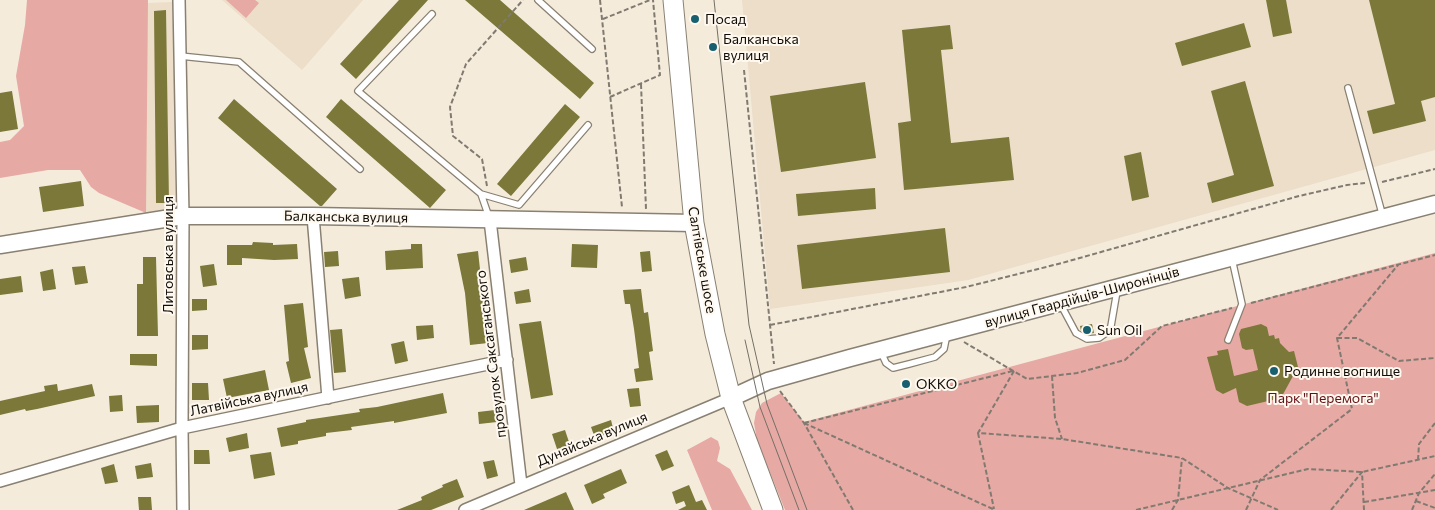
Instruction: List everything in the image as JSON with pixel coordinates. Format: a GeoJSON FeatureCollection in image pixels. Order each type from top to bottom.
{"type":"FeatureCollection","features":[{"type":"Feature","properties":{"kind":"main road","name":"Салтівське шосе"},"geometry":{"type":"LineString","coordinates":[[673,0],[694,223],[715,334],[731,398],[773,510]]}},
{"type":"Feature","properties":{"kind":"main road","name":"вулиця Гвардійців-Широнінців"},"geometry":{"type":"LineString","coordinates":[[731,398],[768,381],[880,350],[1435,204]]}},
{"type":"Feature","properties":{"kind":"main road","name":"Балканська вулиця"},"geometry":{"type":"LineString","coordinates":[[0,245],[183,216],[312,216],[694,223]]}},
{"type":"Feature","properties":{"kind":"street","name":"Литовська вулиця"},"geometry":{"type":"LineString","coordinates":[[179,0],[183,216],[183,510]]}},
{"type":"Feature","properties":{"kind":"street"},"geometry":{"type":"LineString","coordinates":[[312,216],[328,398]]}},
{"type":"Feature","properties":{"kind":"street","name":"провулок Саксаганського"},"geometry":{"type":"LineString","coordinates":[[490,220],[521,485]]}},
{"type":"Feature","properties":{"kind":"street","name":"Латвійська вулиця"},"geometry":{"type":"LineString","coordinates":[[0,481],[182,428],[507,360]]}},
{"type":"Feature","properties":{"kind":"street","name":"Дунайська вулиця"},"geometry":{"type":"LineString","coordinates":[[465,510],[731,398]]}},
{"type":"Feature","properties":{"kind":"lane"},"geometry":{"type":"LineString","coordinates":[[538,0],[592,49]]}},
{"type":"Feature","properties":{"kind":"lane"},"geometry":{"type":"LineString","coordinates":[[432,14],[358,91],[482,194],[519,205],[588,125]]}},
{"type":"Feature","properties":{"kind":"lane"},"geometry":{"type":"LineString","coordinates":[[180,56],[239,62],[360,169]]}},
{"type":"Feature","properties":{"kind":"lane"},"geometry":{"type":"LineString","coordinates":[[1348,88],[1383,218]]}},
{"type":"Feature","properties":{"kind":"lane"},"geometry":{"type":"LineString","coordinates":[[482,194],[490,220]]}},
{"type":"Feature","properties":{"kind":"lane"},"geometry":{"type":"LineString","coordinates":[[1228,340],[1242,306],[1232,257]]}},
{"type":"Feature","properties":{"kind":"lane"},"geometry":{"type":"LineString","coordinates":[[1060,303],[1076,333],[1087,339],[1099,338],[1109,331],[1111,326],[1117,287]]}},
{"type":"Feature","properties":{"kind":"path"},"geometry":{"type":"LineString","coordinates":[[489,196],[482,159],[453,136],[450,107],[466,64],[523,0]]}},
{"type":"Feature","properties":{"kind":"path"},"geometry":{"type":"LineString","coordinates":[[600,0],[623,222]]}},
{"type":"Feature","properties":{"kind":"path"},"geometry":{"type":"LineString","coordinates":[[602,20],[651,0],[660,75],[610,97]]}},
{"type":"Feature","properties":{"kind":"path"},"geometry":{"type":"LineString","coordinates":[[744,70],[770,325],[966,287],[1062,263],[1299,196],[1347,185],[1387,181],[1435,169]]}},
{"type":"Feature","properties":{"kind":"path"},"geometry":{"type":"LineString","coordinates":[[641,84],[647,222]]}},
{"type":"Feature","properties":{"kind":"path"},"geometry":{"type":"LineString","coordinates":[[947,333],[1027,379],[1077,373],[1126,360],[1162,326],[1435,255]]}},
{"type":"Feature","properties":{"kind":"path"},"geometry":{"type":"LineString","coordinates":[[1337,338],[1398,265]]}},
{"type":"Feature","properties":{"kind":"path"},"geometry":{"type":"LineString","coordinates":[[1337,338],[1357,338],[1399,361],[1435,358]]}},
{"type":"Feature","properties":{"kind":"path"},"geometry":{"type":"LineString","coordinates":[[1246,510],[1253,499],[1260,480],[1352,410],[1337,338]]}},
{"type":"Feature","properties":{"kind":"path"},"geometry":{"type":"LineString","coordinates":[[804,422],[1014,371]]}},
{"type":"Feature","properties":{"kind":"path"},"geometry":{"type":"LineString","coordinates":[[994,510],[978,433],[1014,371]]}},
{"type":"Feature","properties":{"kind":"path"},"geometry":{"type":"LineString","coordinates":[[1052,376],[1055,418],[1062,439]]}},
{"type":"Feature","properties":{"kind":"path"},"geometry":{"type":"LineString","coordinates":[[804,422],[994,510]]}},
{"type":"Feature","properties":{"kind":"path"},"geometry":{"type":"LineString","coordinates":[[804,422],[853,510]]}},
{"type":"Feature","properties":{"kind":"path"},"geometry":{"type":"LineString","coordinates":[[1418,460],[1419,444],[1435,423]]}},
{"type":"Feature","properties":{"kind":"path"},"geometry":{"type":"LineString","coordinates":[[978,433],[1062,439],[1182,458],[1228,488],[1278,510]]}},
{"type":"Feature","properties":{"kind":"path"},"geometry":{"type":"LineString","coordinates":[[1136,510],[1308,469],[1362,472],[1435,456]]}},
{"type":"Feature","properties":{"kind":"path"},"geometry":{"type":"LineString","coordinates":[[1172,510],[1178,500],[1182,458]]}},
{"type":"Feature","properties":{"kind":"path"},"geometry":{"type":"LineString","coordinates":[[1362,472],[1364,510]]}},
{"type":"Feature","properties":{"kind":"path"},"geometry":{"type":"LineString","coordinates":[[1331,510],[1362,472]]}},
{"type":"Feature","properties":{"kind":"path"},"geometry":{"type":"LineString","coordinates":[[1412,510],[1418,492],[1435,474]]}},
{"type":"Feature","properties":{"kind":"path"},"geometry":{"type":"LineString","coordinates":[[1364,502],[1435,490]]}},
{"type":"Feature","properties":{"kind":"path"},"geometry":{"type":"LineString","coordinates":[[1416,501],[1435,508]]}},
{"type":"Feature","properties":{"kind":"shaded area"},"geometry":{"type":"Polygon","coordinates":[[[222,0],[363,0],[302,70],[222,0]]]}},
{"type":"Feature","properties":{"kind":"shaded area"},"geometry":{"type":"Polygon","coordinates":[[[742,0],[1435,0],[1435,150],[968,280],[770,309],[742,0]]]}},
{"type":"Feature","properties":{"kind":"shaded area"},"geometry":{"type":"Polygon","coordinates":[[[174,2],[175,212],[146,213],[146,3],[174,2]]]}},
{"type":"Feature","properties":{"kind":"green space"},"geometry":{"type":"Polygon","coordinates":[[[27,0],[148,0],[146,213],[99,193],[91,187],[80,170],[48,170],[0,178],[0,142],[10,140],[24,126],[16,76],[25,25],[27,0]]]}},
{"type":"Feature","properties":{"kind":"green space"},"geometry":{"type":"Polygon","coordinates":[[[226,0],[255,0],[259,3],[246,18],[226,0]]]}},
{"type":"Feature","properties":{"kind":"green space","name":"Парк \"Перемога\""},"geometry":{"type":"Polygon","coordinates":[[[1435,253],[1435,510],[785,510],[757,440],[754,423],[756,412],[762,403],[781,393],[804,422],[1435,253]]]}},
{"type":"Feature","properties":{"kind":"green space"},"geometry":{"type":"Polygon","coordinates":[[[711,437],[718,441],[720,448],[717,461],[730,469],[752,510],[712,510],[687,450],[711,437]]]}},
{"type":"Feature","properties":{"kind":"building"},"geometry":{"type":"Polygon","coordinates":[[[399,0],[428,0],[356,79],[340,64],[399,0]]]}},
{"type":"Feature","properties":{"kind":"building"},"geometry":{"type":"Polygon","coordinates":[[[465,0],[500,0],[594,83],[580,99],[465,0]]]}},
{"type":"Feature","properties":{"kind":"building"},"geometry":{"type":"Polygon","coordinates":[[[1266,0],[1286,0],[1292,33],[1273,37],[1266,0]]]}},
{"type":"Feature","properties":{"kind":"building"},"geometry":{"type":"Polygon","coordinates":[[[1369,0],[1435,0],[1435,97],[1421,101],[1426,121],[1373,134],[1367,111],[1395,104],[1369,0]]]}},
{"type":"Feature","properties":{"kind":"building"},"geometry":{"type":"Polygon","coordinates":[[[166,10],[169,203],[156,203],[154,11],[166,10]]]}},
{"type":"Feature","properties":{"kind":"building"},"geometry":{"type":"Polygon","coordinates":[[[1244,23],[1251,47],[1182,66],[1175,43],[1244,23]]]}},
{"type":"Feature","properties":{"kind":"building"},"geometry":{"type":"Polygon","coordinates":[[[950,25],[953,49],[941,50],[951,143],[1009,137],[1014,180],[904,190],[898,123],[911,121],[902,30],[950,25]]]}},
{"type":"Feature","properties":{"kind":"building"},"geometry":{"type":"Polygon","coordinates":[[[1245,81],[1274,186],[1212,203],[1207,183],[1234,175],[1211,91],[1245,81]]]}},
{"type":"Feature","properties":{"kind":"building"},"geometry":{"type":"Polygon","coordinates":[[[865,82],[876,158],[781,172],[770,96],[865,82]]]}},
{"type":"Feature","properties":{"kind":"building"},"geometry":{"type":"Polygon","coordinates":[[[12,91],[18,129],[0,132],[0,93],[12,91]]]}},
{"type":"Feature","properties":{"kind":"building"},"geometry":{"type":"Polygon","coordinates":[[[234,99],[337,189],[322,206],[218,118],[234,99]]]}},
{"type":"Feature","properties":{"kind":"building"},"geometry":{"type":"Polygon","coordinates":[[[341,99],[446,190],[430,208],[326,117],[341,99]]]}},
{"type":"Feature","properties":{"kind":"building"},"geometry":{"type":"Polygon","coordinates":[[[565,104],[580,117],[511,196],[497,184],[565,104]]]}},
{"type":"Feature","properties":{"kind":"building"},"geometry":{"type":"Polygon","coordinates":[[[1141,152],[1149,197],[1132,201],[1124,156],[1141,152]]]}},
{"type":"Feature","properties":{"kind":"building"},"geometry":{"type":"Polygon","coordinates":[[[81,181],[84,206],[43,212],[39,187],[81,181]]]}},
{"type":"Feature","properties":{"kind":"building"},"geometry":{"type":"Polygon","coordinates":[[[875,188],[876,209],[798,216],[796,194],[875,188]]]}},
{"type":"Feature","properties":{"kind":"building"},"geometry":{"type":"Polygon","coordinates":[[[945,228],[950,272],[802,289],[797,245],[945,228]]]}},
{"type":"Feature","properties":{"kind":"building"},"geometry":{"type":"Polygon","coordinates":[[[253,242],[273,243],[273,245],[297,244],[298,259],[242,258],[242,265],[227,265],[227,245],[252,245],[253,242]]]}},
{"type":"Feature","properties":{"kind":"building"},"geometry":{"type":"Polygon","coordinates":[[[411,244],[422,244],[423,268],[386,270],[385,251],[411,249],[411,244]]]}},
{"type":"Feature","properties":{"kind":"building"},"geometry":{"type":"Polygon","coordinates":[[[572,244],[598,245],[597,268],[571,267],[572,244]]]}},
{"type":"Feature","properties":{"kind":"building"},"geometry":{"type":"Polygon","coordinates":[[[338,251],[339,266],[325,267],[324,252],[338,251]]]}},
{"type":"Feature","properties":{"kind":"building"},"geometry":{"type":"Polygon","coordinates":[[[478,251],[488,343],[470,345],[465,293],[457,254],[478,251]]]}},
{"type":"Feature","properties":{"kind":"building"},"geometry":{"type":"Polygon","coordinates":[[[650,251],[652,271],[642,272],[640,252],[650,251]]]}},
{"type":"Feature","properties":{"kind":"building"},"geometry":{"type":"Polygon","coordinates":[[[143,257],[156,257],[158,336],[137,336],[137,284],[143,284],[143,257]]]}},
{"type":"Feature","properties":{"kind":"building"},"geometry":{"type":"Polygon","coordinates":[[[526,257],[528,270],[511,273],[509,260],[526,257]]]}},
{"type":"Feature","properties":{"kind":"building"},"geometry":{"type":"Polygon","coordinates":[[[214,264],[217,285],[203,287],[200,266],[214,264]]]}},
{"type":"Feature","properties":{"kind":"building"},"geometry":{"type":"Polygon","coordinates":[[[85,266],[88,283],[75,285],[72,267],[85,266]]]}},
{"type":"Feature","properties":{"kind":"building"},"geometry":{"type":"Polygon","coordinates":[[[53,269],[56,289],[43,291],[40,272],[53,269]]]}},
{"type":"Feature","properties":{"kind":"building"},"geometry":{"type":"Polygon","coordinates":[[[21,276],[23,292],[0,295],[0,279],[21,276]]]}},
{"type":"Feature","properties":{"kind":"building"},"geometry":{"type":"Polygon","coordinates":[[[359,277],[361,296],[345,299],[342,279],[359,277]]]}},
{"type":"Feature","properties":{"kind":"building"},"geometry":{"type":"Polygon","coordinates":[[[529,289],[531,302],[516,304],[514,292],[529,289]]]}},
{"type":"Feature","properties":{"kind":"building"},"geometry":{"type":"Polygon","coordinates":[[[641,289],[644,313],[648,312],[653,351],[649,352],[653,380],[636,382],[634,369],[639,368],[634,329],[630,304],[625,304],[623,290],[641,289]]]}},
{"type":"Feature","properties":{"kind":"building"},"geometry":{"type":"Polygon","coordinates":[[[192,299],[207,299],[207,310],[192,311],[192,299]]]}},
{"type":"Feature","properties":{"kind":"building"},"geometry":{"type":"Polygon","coordinates":[[[303,303],[308,347],[304,348],[311,378],[291,383],[286,362],[289,361],[284,305],[303,303]]]}},
{"type":"Feature","properties":{"kind":"building"},"geometry":{"type":"Polygon","coordinates":[[[541,321],[553,395],[531,399],[519,324],[541,321]]]}},
{"type":"Feature","properties":{"kind":"building","name":"Sun Oil"},"geometry":{"type":"Polygon","coordinates":[[[1092,324],[1094,333],[1088,334],[1081,331],[1080,326],[1092,324]]]}},
{"type":"Feature","properties":{"kind":"building"},"geometry":{"type":"Polygon","coordinates":[[[1261,324],[1267,327],[1269,336],[1274,335],[1275,339],[1279,338],[1280,343],[1289,352],[1294,351],[1298,367],[1291,368],[1293,376],[1281,398],[1247,406],[1239,402],[1236,388],[1223,394],[1216,390],[1207,357],[1218,355],[1217,351],[1228,349],[1234,376],[1258,370],[1253,349],[1246,350],[1242,348],[1239,334],[1241,329],[1261,324]]]}},
{"type":"Feature","properties":{"kind":"building"},"geometry":{"type":"Polygon","coordinates":[[[433,325],[434,338],[417,340],[416,326],[433,325]]]}},
{"type":"Feature","properties":{"kind":"building"},"geometry":{"type":"Polygon","coordinates":[[[342,329],[346,372],[334,373],[330,330],[342,329]]]}},
{"type":"Feature","properties":{"kind":"building"},"geometry":{"type":"Polygon","coordinates":[[[192,335],[208,335],[208,349],[192,350],[192,335]]]}},
{"type":"Feature","properties":{"kind":"building"},"geometry":{"type":"Polygon","coordinates":[[[404,341],[408,361],[395,364],[391,344],[404,341]]]}},
{"type":"Feature","properties":{"kind":"building"},"geometry":{"type":"Polygon","coordinates":[[[130,354],[157,354],[157,366],[130,365],[130,354]]]}},
{"type":"Feature","properties":{"kind":"building"},"geometry":{"type":"Polygon","coordinates":[[[265,370],[269,390],[227,398],[223,379],[265,370]]]}},
{"type":"Feature","properties":{"kind":"building"},"geometry":{"type":"Polygon","coordinates":[[[192,383],[208,383],[209,400],[192,400],[192,383]]]}},
{"type":"Feature","properties":{"kind":"building"},"geometry":{"type":"Polygon","coordinates":[[[57,384],[58,391],[92,384],[95,396],[0,415],[0,401],[45,391],[44,386],[57,384]]]}},
{"type":"Feature","properties":{"kind":"building"},"geometry":{"type":"Polygon","coordinates":[[[639,388],[641,406],[630,407],[627,389],[639,388]]]}},
{"type":"Feature","properties":{"kind":"building"},"geometry":{"type":"Polygon","coordinates":[[[443,393],[447,413],[394,423],[394,421],[351,427],[352,430],[326,433],[326,436],[298,441],[298,444],[281,447],[277,428],[306,422],[306,420],[360,412],[359,409],[443,393]]]}},
{"type":"Feature","properties":{"kind":"building"},"geometry":{"type":"Polygon","coordinates":[[[122,395],[123,411],[110,412],[109,396],[122,395]]]}},
{"type":"Feature","properties":{"kind":"building"},"geometry":{"type":"Polygon","coordinates":[[[159,405],[159,422],[137,423],[136,406],[159,405]]]}},
{"type":"Feature","properties":{"kind":"building"},"geometry":{"type":"Polygon","coordinates":[[[495,410],[497,422],[479,424],[478,412],[495,410]]]}},
{"type":"Feature","properties":{"kind":"building"},"geometry":{"type":"Polygon","coordinates":[[[611,420],[614,432],[595,438],[591,427],[611,420]]]}},
{"type":"Feature","properties":{"kind":"building"},"geometry":{"type":"Polygon","coordinates":[[[565,430],[571,448],[558,452],[552,434],[565,430]]]}},
{"type":"Feature","properties":{"kind":"building"},"geometry":{"type":"Polygon","coordinates":[[[247,433],[249,448],[229,452],[226,438],[247,433]]]}},
{"type":"Feature","properties":{"kind":"building"},"geometry":{"type":"Polygon","coordinates":[[[194,450],[209,450],[210,464],[194,464],[194,450]]]}},
{"type":"Feature","properties":{"kind":"building"},"geometry":{"type":"Polygon","coordinates":[[[667,450],[674,466],[662,471],[655,455],[667,450]]]}},
{"type":"Feature","properties":{"kind":"building"},"geometry":{"type":"Polygon","coordinates":[[[271,452],[275,475],[254,479],[250,455],[271,452]]]}},
{"type":"Feature","properties":{"kind":"building"},"geometry":{"type":"Polygon","coordinates":[[[494,460],[498,476],[487,479],[483,462],[494,460]]]}},
{"type":"Feature","properties":{"kind":"building"},"geometry":{"type":"Polygon","coordinates":[[[151,463],[153,477],[137,479],[135,466],[151,463]]]}},
{"type":"Feature","properties":{"kind":"building"},"geometry":{"type":"Polygon","coordinates":[[[114,464],[118,482],[105,484],[101,468],[114,464]]]}},
{"type":"Feature","properties":{"kind":"building"},"geometry":{"type":"Polygon","coordinates":[[[621,469],[627,483],[603,494],[605,498],[592,504],[584,485],[621,469]]]}},
{"type":"Feature","properties":{"kind":"building"},"geometry":{"type":"Polygon","coordinates":[[[457,479],[464,497],[431,510],[397,510],[422,500],[421,497],[457,479]]]}},
{"type":"Feature","properties":{"kind":"building"},"geometry":{"type":"Polygon","coordinates":[[[689,485],[696,502],[702,500],[707,510],[678,510],[686,506],[684,501],[676,504],[672,492],[689,485]]]}},
{"type":"Feature","properties":{"kind":"building"},"geometry":{"type":"Polygon","coordinates":[[[566,492],[574,510],[524,510],[566,492]]]}},
{"type":"Feature","properties":{"kind":"building"},"geometry":{"type":"Polygon","coordinates":[[[138,497],[151,497],[152,510],[139,510],[138,497]]]}},
{"type":"Feature","properties":{"kind":"tram line"},"geometry":{"type":"LineString","coordinates":[[714,0],[749,325],[767,404],[807,510]]}},
{"type":"Feature","properties":{"kind":"tram line"},"geometry":{"type":"LineString","coordinates":[[745,340],[760,407],[799,510]]}},
{"type":"Feature","properties":{"kind":"place","name":"Посад"},"geometry":{"type":"Point","coordinates":[695,19]}},
{"type":"Feature","properties":{"kind":"place","name":"Балканська вулиця"},"geometry":{"type":"Point","coordinates":[713,47]}},
{"type":"Feature","properties":{"kind":"place","name":"Sun Oil"},"geometry":{"type":"Point","coordinates":[1087,330]}},
{"type":"Feature","properties":{"kind":"place","name":"Родинне вогнище"},"geometry":{"type":"Point","coordinates":[1274,371]}},
{"type":"Feature","properties":{"kind":"place","name":"ОККО"},"geometry":{"type":"Point","coordinates":[906,384]}}]}
